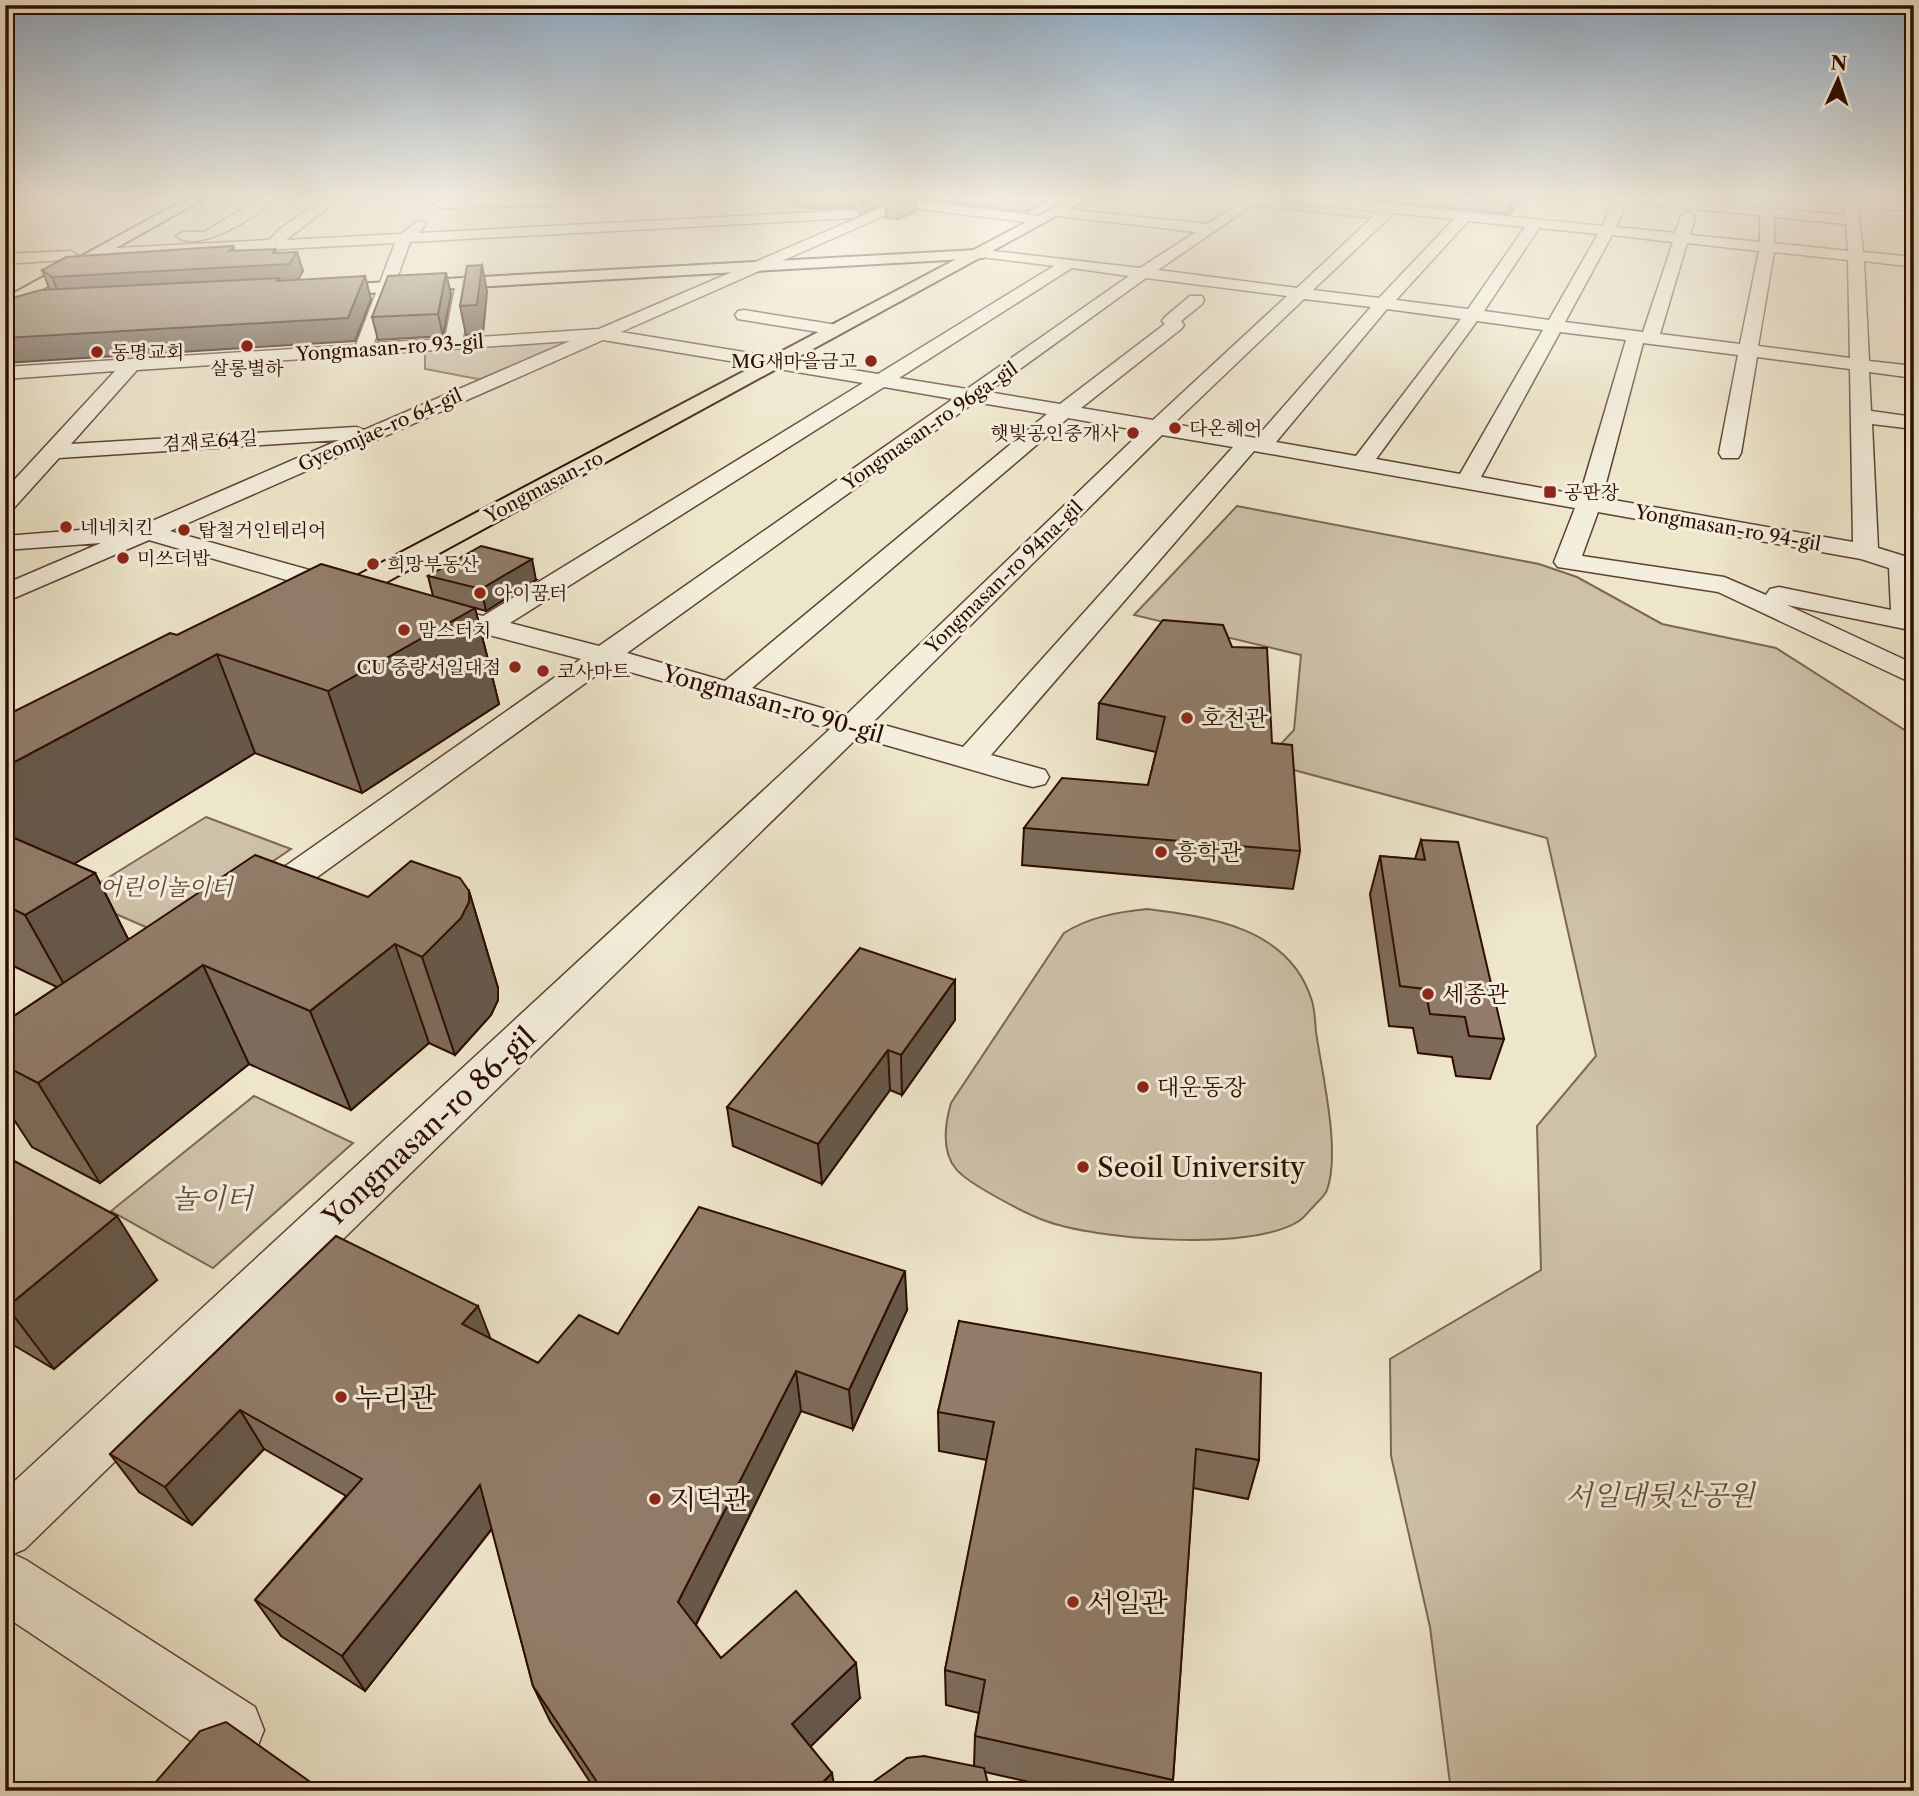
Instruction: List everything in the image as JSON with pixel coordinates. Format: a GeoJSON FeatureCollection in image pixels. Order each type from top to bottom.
{"type":"FeatureCollection","features":[{"type":"Feature","properties":{"kind":"main road"},"geometry":{"type":"LineString","coordinates":[[5,291],[22,282]]}},
{"type":"Feature","properties":{"kind":"main road"},"geometry":{"type":"LineString","coordinates":[[5,307],[49,282]]}},
{"type":"Feature","properties":{"kind":"main road"},"geometry":{"type":"LineString","coordinates":[[295,292],[467,282]]}},
{"type":"Feature","properties":{"kind":"main road","name":"Yongmasan-ro"},"geometry":{"type":"LineString","coordinates":[[303,615],[927,282]]}},
{"type":"Feature","properties":{"kind":"main road"},"geometry":{"type":"LineString","coordinates":[[5,307],[33,307]]}},
{"type":"Feature","properties":{"kind":"street"},"geometry":{"type":"LineString","coordinates":[[363,349],[386,282]]}},
{"type":"Feature","properties":{"kind":"street"},"geometry":{"type":"LineString","coordinates":[[453,343],[464,282]]}},
{"type":"Feature","properties":{"kind":"street","name":"Gyeomjae-ro 64-gil"},"geometry":{"type":"LineString","coordinates":[[5,594],[718,282]]}},
{"type":"Feature","properties":{"kind":"street"},"geometry":{"type":"LineString","coordinates":[[487,625],[1042,282]]}},
{"type":"Feature","properties":{"kind":"street","name":"Yongmasan-ro 96ga-gil"},"geometry":{"type":"LineString","coordinates":[[234,920],[1130,282]]}},
{"type":"Feature","properties":{"kind":"street"},"geometry":{"type":"LineString","coordinates":[[1206,282],[1914,372]]}},
{"type":"Feature","properties":{"kind":"street"},"geometry":{"type":"LineString","coordinates":[[1157,428],[1312,282]]}},
{"type":"Feature","properties":{"kind":"street"},"geometry":{"type":"LineString","coordinates":[[970,759],[1404,282]]}},
{"type":"Feature","properties":{"kind":"street"},"geometry":{"type":"LineString","coordinates":[[1362,464],[1496,282]]}},
{"type":"Feature","properties":{"kind":"street"},"geometry":{"type":"LineString","coordinates":[[1467,482],[1579,282]]}},
{"type":"Feature","properties":{"kind":"street"},"geometry":{"type":"LineString","coordinates":[[1666,282],[1567,562],[1724,585],[1914,676]]}},
{"type":"Feature","properties":{"kind":"street"},"geometry":{"type":"LineString","coordinates":[[1730,453],[1761,282]]}},
{"type":"Feature","properties":{"kind":"street"},"geometry":{"type":"LineString","coordinates":[[1857,282],[1866,552]]}},
{"type":"Feature","properties":{"kind":"street"},"geometry":{"type":"LineString","coordinates":[[731,691],[1064,411],[1175,325],[1171,321],[1196,300]]}},
{"type":"Feature","properties":{"kind":"street"},"geometry":{"type":"LineString","coordinates":[[744,315],[837,330]]}},
{"type":"Feature","properties":{"kind":"street","name":"Yongmasan-ro 93-gil"},"geometry":{"type":"LineString","coordinates":[[5,373],[600,334],[774,363]]}},
{"type":"Feature","properties":{"kind":"street","name":"Yongmasan-ro 94-gil"},"geometry":{"type":"LineString","coordinates":[[774,363],[1064,411],[1866,552],[1908,566]]}},
{"type":"Feature","properties":{"kind":"street"},"geometry":{"type":"LineString","coordinates":[[5,504],[131,365]]}},
{"type":"Feature","properties":{"kind":"street"},"geometry":{"type":"LineString","coordinates":[[1861,416],[1914,423]]}},
{"type":"Feature","properties":{"kind":"street","name":"Yongmasan-ro 94na-gil"},"geometry":{"type":"LineString","coordinates":[[852,726],[1157,428]]}},
{"type":"Feature","properties":{"kind":"street","name":"겸재로64길"},"geometry":{"type":"LineString","coordinates":[[52,453],[341,432],[367,435]]}},
{"type":"Feature","properties":{"kind":"street"},"geometry":{"type":"LineString","coordinates":[[5,543],[147,532]]}},
{"type":"Feature","properties":{"kind":"street","name":"Yongmasan-ro 90-gil"},"geometry":{"type":"LineString","coordinates":[[147,532],[1033,776]]}},
{"type":"Feature","properties":{"kind":"street"},"geometry":{"type":"LineString","coordinates":[[1779,595],[1905,621],[1908,566]]}},
{"type":"Feature","properties":{"kind":"street"},"geometry":{"type":"LineString","coordinates":[[1872,655],[1883,616]]}},
{"type":"Feature","properties":{"kind":"street"},"geometry":{"type":"LineString","coordinates":[[1872,655],[1914,658]]}},
{"type":"Feature","properties":{"kind":"street","name":"Yongmasan-ro 86-gil"},"geometry":{"type":"LineString","coordinates":[[5,1529],[852,726]]}},
{"type":"Feature","properties":{"kind":"street"},"geometry":{"type":"LineString","coordinates":[[5,1581],[232,1730]]}},
{"type":"Feature","properties":{"kind":"green space"},"geometry":{"type":"Polygon","coordinates":[[[596,334],[488,381],[425,369],[425,346],[596,334]]]}},
{"type":"Feature","properties":{"kind":"green space","name":"서일대뒷산공원"},"geometry":{"type":"Polygon","coordinates":[[[1237,506],[1539,564],[1577,577],[1662,624],[1776,648],[1914,736],[1914,1791],[1451,1791],[1430,1627],[1391,1456],[1390,1359],[1541,1270],[1537,1126],[1596,1056],[1547,838],[1264,762],[1294,730],[1301,655],[1134,615],[1237,506]]]}},
{"type":"Feature","properties":{"kind":"green space","name":"어린이놀이터"},"geometry":{"type":"Polygon","coordinates":[[[206,817],[291,849],[164,935],[77,897],[206,817]]]}},
{"type":"Feature","properties":{"kind":"green space","name":"대운동장"},"geometry":{"type":"Polygon","coordinates":[[[1147,909],[1222,922],[1267,942],[1286,957],[1301,976],[1312,1001],[1329,1112],[1331,1174],[1326,1192],[1305,1216],[1277,1231],[1211,1240],[1172,1240],[1098,1233],[1067,1227],[1043,1220],[997,1198],[962,1175],[951,1162],[946,1137],[951,1103],[1064,933],[1104,916],[1147,909]]]}},
{"type":"Feature","properties":{"kind":"green space","name":"놀이터"},"geometry":{"type":"Polygon","coordinates":[[[254,1096],[353,1143],[213,1268],[111,1211],[254,1096]]]}},
{"type":"Feature","properties":{"kind":"building"},"geometry":{"type":"Polygon","coordinates":[[[203,282],[363,282],[348,318],[5,338],[5,300],[41,290],[203,282]]]}},
{"type":"Feature","properties":{"kind":"building"},"geometry":{"type":"Polygon","coordinates":[[[386,282],[444,282],[438,314],[372,317],[386,282]]]}},
{"type":"Feature","properties":{"kind":"building"},"geometry":{"type":"Polygon","coordinates":[[[464,282],[480,282],[477,305],[460,306],[464,282]]]}},
{"type":"Feature","properties":{"kind":"building"},"geometry":{"type":"Polygon","coordinates":[[[481,546],[532,559],[481,589],[428,576],[481,546]]]}},
{"type":"Feature","properties":{"kind":"building"},"geometry":{"type":"Polygon","coordinates":[[[321,564],[475,608],[328,691],[217,654],[5,767],[5,716],[170,633],[177,635],[321,564]]]}},
{"type":"Feature","properties":{"kind":"building"},"geometry":{"type":"Polygon","coordinates":[[[1163,620],[1223,625],[1232,647],[1267,648],[1272,743],[1292,745],[1300,851],[1024,828],[1062,778],[1148,785],[1165,717],[1099,703],[1163,620]]]}},
{"type":"Feature","properties":{"kind":"building"},"geometry":{"type":"Polygon","coordinates":[[[5,834],[95,873],[25,915],[5,905],[5,834]]]}},
{"type":"Feature","properties":{"kind":"building"},"geometry":{"type":"Polygon","coordinates":[[[1421,840],[1458,842],[1504,1039],[1469,1036],[1465,1017],[1430,1014],[1425,989],[1400,986],[1380,856],[1425,860],[1421,840]]]}},
{"type":"Feature","properties":{"kind":"building"},"geometry":{"type":"Polygon","coordinates":[[[255,855],[368,897],[411,861],[460,878],[469,891],[469,902],[461,918],[422,957],[395,944],[310,1011],[203,965],[38,1083],[5,1066],[5,1022],[255,855]]]}},
{"type":"Feature","properties":{"kind":"building"},"geometry":{"type":"Polygon","coordinates":[[[860,948],[955,980],[901,1055],[888,1050],[818,1144],[727,1107],[860,948]]]}},
{"type":"Feature","properties":{"kind":"building"},"geometry":{"type":"Polygon","coordinates":[[[5,1156],[117,1216],[7,1307],[5,1306],[5,1156]]]}},
{"type":"Feature","properties":{"kind":"building"},"geometry":{"type":"Polygon","coordinates":[[[699,1207],[905,1271],[849,1390],[796,1371],[678,1602],[721,1658],[796,1591],[856,1663],[792,1724],[832,1773],[814,1791],[603,1791],[533,1686],[480,1485],[342,1656],[255,1600],[362,1479],[240,1410],[165,1487],[110,1454],[336,1236],[478,1306],[462,1324],[538,1363],[579,1315],[618,1334],[699,1207]]]}},
{"type":"Feature","properties":{"kind":"building","name":"서일관"},"geometry":{"type":"Polygon","coordinates":[[[959,1321],[1261,1373],[1259,1460],[1196,1449],[1173,1780],[975,1736],[985,1680],[945,1670],[994,1422],[938,1412],[959,1321]]]}},
{"type":"Feature","properties":{"kind":"building"},"geometry":{"type":"Polygon","coordinates":[[[226,1722],[323,1791],[148,1791],[200,1731],[226,1722]]]}},
{"type":"Feature","properties":{"kind":"building"},"geometry":{"type":"Polygon","coordinates":[[[924,1756],[984,1768],[990,1791],[869,1791],[869,1785],[907,1758],[924,1756]]]}},
{"type":"Feature","properties":{"kind":"place","name":"살롱별하"},"geometry":{"type":"Point","coordinates":[247,346]}},
{"type":"Feature","properties":{"kind":"place","name":"동명교회"},"geometry":{"type":"Point","coordinates":[97,352]}},
{"type":"Feature","properties":{"kind":"place","name":"MG새마을금고"},"geometry":{"type":"Point","coordinates":[871,361]}},
{"type":"Feature","properties":{"kind":"place","name":"다온헤어"},"geometry":{"type":"Point","coordinates":[1175,428]}},
{"type":"Feature","properties":{"kind":"place","name":"햇빛공인중개사"},"geometry":{"type":"Point","coordinates":[1133,433]}},
{"type":"Feature","properties":{"kind":"place","name":"공판장"},"geometry":{"type":"Point","coordinates":[1550,492]}},
{"type":"Feature","properties":{"kind":"place","name":"네네치킨"},"geometry":{"type":"Point","coordinates":[66,527]}},
{"type":"Feature","properties":{"kind":"place","name":"탑철거인테리어"},"geometry":{"type":"Point","coordinates":[184,530]}},
{"type":"Feature","properties":{"kind":"place","name":"미쓰더밥"},"geometry":{"type":"Point","coordinates":[123,558]}},
{"type":"Feature","properties":{"kind":"place","name":"희망부동산"},"geometry":{"type":"Point","coordinates":[373,564]}},
{"type":"Feature","properties":{"kind":"place","name":"아이꿈터"},"geometry":{"type":"Point","coordinates":[480,593]}},
{"type":"Feature","properties":{"kind":"place","name":"맘스터치"},"geometry":{"type":"Point","coordinates":[404,630]}},
{"type":"Feature","properties":{"kind":"place","name":"CU 중랑서일대점"},"geometry":{"type":"Point","coordinates":[515,667]}},
{"type":"Feature","properties":{"kind":"place","name":"코사마트"},"geometry":{"type":"Point","coordinates":[543,671]}},
{"type":"Feature","properties":{"kind":"place","name":"호천관"},"geometry":{"type":"Point","coordinates":[1187,718]}},
{"type":"Feature","properties":{"kind":"place","name":"흥학관"},"geometry":{"type":"Point","coordinates":[1161,852]}},
{"type":"Feature","properties":{"kind":"place","name":"세종관"},"geometry":{"type":"Point","coordinates":[1428,994]}},
{"type":"Feature","properties":{"kind":"place","name":"대운동장"},"geometry":{"type":"Point","coordinates":[1143,1087]}},
{"type":"Feature","properties":{"kind":"place","name":"Seoil University"},"geometry":{"type":"Point","coordinates":[1083,1167]}},
{"type":"Feature","properties":{"kind":"place","name":"누리관"},"geometry":{"type":"Point","coordinates":[341,1397]}},
{"type":"Feature","properties":{"kind":"place","name":"지덕관"},"geometry":{"type":"Point","coordinates":[655,1499]}},
{"type":"Feature","properties":{"kind":"place","name":"서일관"},"geometry":{"type":"Point","coordinates":[1073,1602]}}]}
